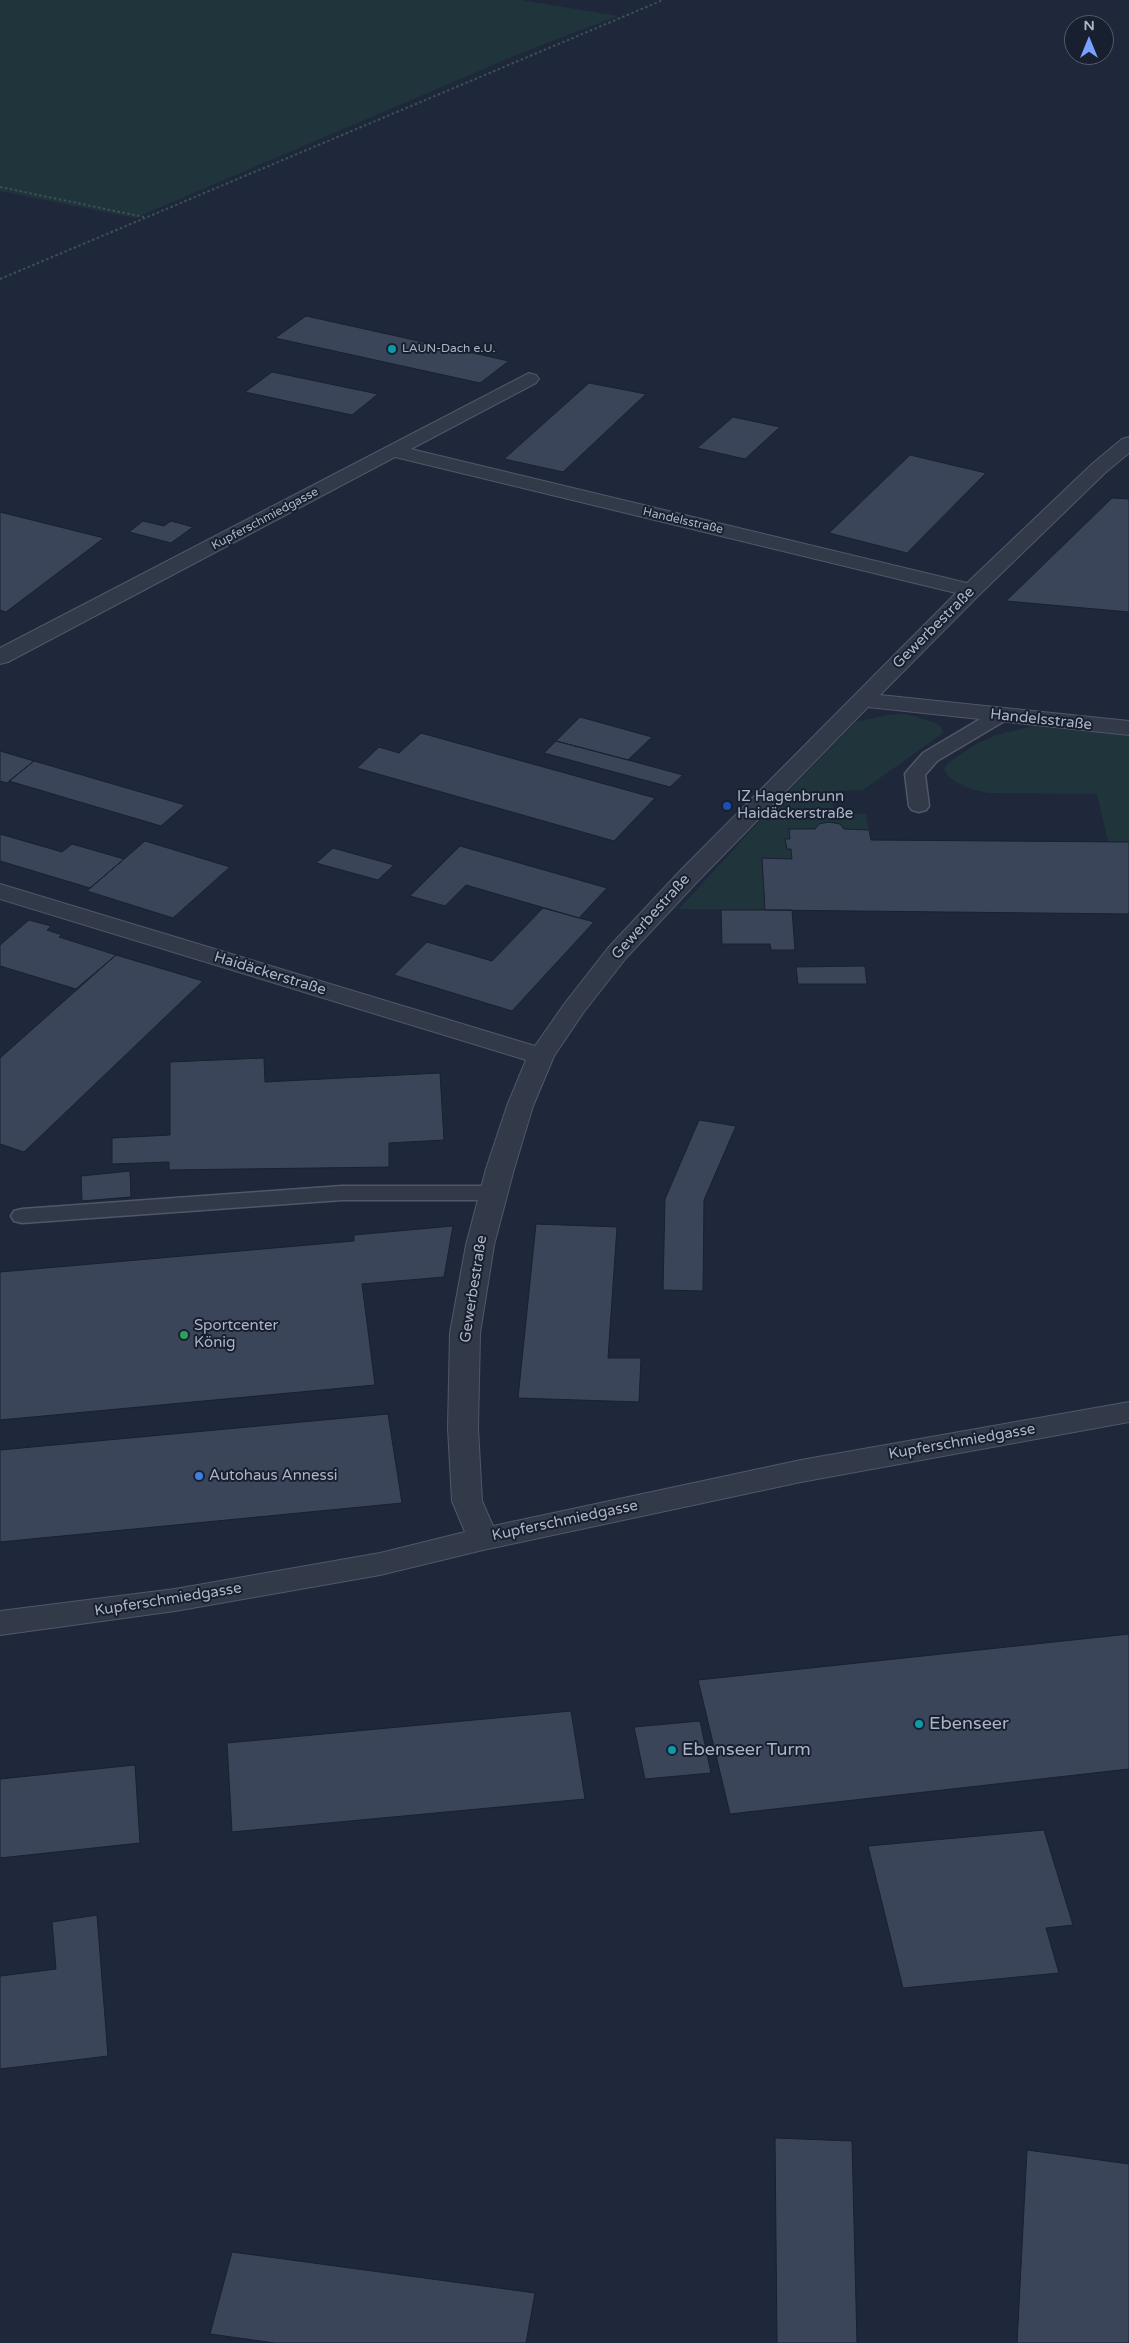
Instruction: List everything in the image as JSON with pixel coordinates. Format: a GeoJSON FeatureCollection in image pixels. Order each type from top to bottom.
{"type":"FeatureCollection","features":[{"type":"Feature","properties":{"kind":"street","name":"Kupferschmiedgasse"},"geometry":{"type":"LineString","coordinates":[[0,657],[529,379]]}},
{"type":"Feature","properties":{"kind":"street","name":"Gewerbestraße"},"geometry":{"type":"LineString","coordinates":[[483,1539],[468,1501],[463,1428],[465,1333],[480,1245],[494,1193],[520,1106],[541,1056],[574,1008],[617,953],[688,877],[971,590],[1099,468],[1129,443]]}},
{"type":"Feature","properties":{"kind":"street","name":"Handelsstraße"},"geometry":{"type":"LineString","coordinates":[[394,451],[971,590]]}},
{"type":"Feature","properties":{"kind":"street","name":"Handelsstraße"},"geometry":{"type":"LineString","coordinates":[[864,700],[999,716],[1129,728]]}},
{"type":"Feature","properties":{"kind":"street","name":"Haidäckerstraße"},"geometry":{"type":"LineString","coordinates":[[0,890],[541,1056]]}},
{"type":"Feature","properties":{"kind":"street","name":"Kupferschmiedgasse"},"geometry":{"type":"LineString","coordinates":[[0,1623],[204,1595],[380,1564],[483,1539],[801,1471],[1129,1412]]}},
{"type":"Feature","properties":{"kind":"lane"},"geometry":{"type":"LineString","coordinates":[[919,806],[915,774],[930,757],[999,716]]}},
{"type":"Feature","properties":{"kind":"lane"},"geometry":{"type":"LineString","coordinates":[[22,1216],[342,1193],[494,1193]]}},
{"type":"Feature","properties":{"kind":"path"},"geometry":{"type":"LineString","coordinates":[[0,279],[662,0]]}},
{"type":"Feature","properties":{"kind":"path"},"geometry":{"type":"LineString","coordinates":[[0,187],[145,217]]}},
{"type":"Feature","properties":{"kind":"green space"},"geometry":{"type":"Polygon","coordinates":[[[0,0],[521,0],[618,16],[521,53],[135,218],[0,191],[0,0]]]}},
{"type":"Feature","properties":{"kind":"green space"},"geometry":{"type":"Polygon","coordinates":[[[903,714],[935,723],[941,727],[943,733],[863,790],[833,791],[833,813],[866,814],[869,830],[844,829],[840,824],[829,822],[819,824],[815,829],[789,829],[790,839],[785,839],[787,849],[791,849],[792,859],[762,859],[765,910],[679,909],[767,813],[856,722],[888,715],[903,714]]]}},
{"type":"Feature","properties":{"kind":"green space"},"geometry":{"type":"Polygon","coordinates":[[[1034,726],[1129,736],[1129,842],[1108,841],[1097,794],[988,793],[971,789],[956,782],[947,775],[944,769],[948,763],[978,743],[996,735],[1034,726]]]}},
{"type":"Feature","properties":{"kind":"building","name":"LAUN-Dach e.U."},"geometry":{"type":"Polygon","coordinates":[[[306,316],[509,361],[480,383],[275,338],[306,316]]]}},
{"type":"Feature","properties":{"kind":"building"},"geometry":{"type":"Polygon","coordinates":[[[272,372],[378,394],[352,415],[245,392],[272,372]]]}},
{"type":"Feature","properties":{"kind":"building"},"geometry":{"type":"Polygon","coordinates":[[[589,383],[646,394],[563,472],[504,459],[589,383]]]}},
{"type":"Feature","properties":{"kind":"building"},"geometry":{"type":"Polygon","coordinates":[[[733,417],[780,427],[745,459],[697,448],[733,417]]]}},
{"type":"Feature","properties":{"kind":"building"},"geometry":{"type":"Polygon","coordinates":[[[910,455],[986,473],[907,553],[829,533],[910,455]]]}},
{"type":"Feature","properties":{"kind":"building"},"geometry":{"type":"Polygon","coordinates":[[[1112,498],[1129,499],[1129,612],[1006,601],[1112,498]]]}},
{"type":"Feature","properties":{"kind":"building"},"geometry":{"type":"Polygon","coordinates":[[[0,512],[104,538],[6,612],[0,610],[0,512]]]}},
{"type":"Feature","properties":{"kind":"building"},"geometry":{"type":"Polygon","coordinates":[[[143,521],[164,526],[171,521],[193,527],[171,543],[129,532],[143,521]]]}},
{"type":"Feature","properties":{"kind":"building"},"geometry":{"type":"Polygon","coordinates":[[[580,717],[652,737],[628,760],[556,741],[580,717]]]}},
{"type":"Feature","properties":{"kind":"building"},"geometry":{"type":"Polygon","coordinates":[[[421,733],[655,798],[614,841],[357,768],[379,747],[399,753],[421,733]]]}},
{"type":"Feature","properties":{"kind":"building"},"geometry":{"type":"Polygon","coordinates":[[[556,741],[683,775],[670,787],[544,753],[556,741]]]}},
{"type":"Feature","properties":{"kind":"building"},"geometry":{"type":"Polygon","coordinates":[[[0,751],[34,761],[7,783],[0,781],[0,751]]]}},
{"type":"Feature","properties":{"kind":"building"},"geometry":{"type":"Polygon","coordinates":[[[34,761],[185,805],[161,826],[9,781],[34,761]]]}},
{"type":"Feature","properties":{"kind":"building"},"geometry":{"type":"Polygon","coordinates":[[[829,822],[840,824],[844,829],[869,830],[871,840],[1129,842],[1129,914],[765,910],[762,858],[792,859],[791,849],[787,849],[785,839],[790,839],[789,829],[815,829],[819,824],[829,822]]]}},
{"type":"Feature","properties":{"kind":"building"},"geometry":{"type":"Polygon","coordinates":[[[0,834],[62,852],[72,844],[124,859],[90,888],[0,861],[0,834]]]}},
{"type":"Feature","properties":{"kind":"building"},"geometry":{"type":"Polygon","coordinates":[[[145,841],[230,867],[173,918],[87,891],[145,841]]]}},
{"type":"Feature","properties":{"kind":"building"},"geometry":{"type":"Polygon","coordinates":[[[460,846],[607,888],[579,918],[466,885],[445,906],[410,896],[460,846]]]}},
{"type":"Feature","properties":{"kind":"building"},"geometry":{"type":"Polygon","coordinates":[[[333,848],[394,865],[378,880],[316,863],[333,848]]]}},
{"type":"Feature","properties":{"kind":"building"},"geometry":{"type":"Polygon","coordinates":[[[543,908],[594,922],[512,1011],[394,975],[427,942],[492,961],[543,908]]]}},
{"type":"Feature","properties":{"kind":"building"},"geometry":{"type":"Polygon","coordinates":[[[721,910],[792,910],[795,950],[771,950],[770,944],[722,944],[721,910]]]}},
{"type":"Feature","properties":{"kind":"building"},"geometry":{"type":"Polygon","coordinates":[[[29,920],[51,926],[47,930],[62,935],[59,937],[116,955],[76,989],[0,966],[0,945],[29,920]]]}},
{"type":"Feature","properties":{"kind":"building"},"geometry":{"type":"Polygon","coordinates":[[[116,955],[203,981],[24,1152],[0,1144],[0,1058],[116,955]]]}},
{"type":"Feature","properties":{"kind":"building"},"geometry":{"type":"Polygon","coordinates":[[[865,966],[867,984],[798,984],[796,967],[865,966]]]}},
{"type":"Feature","properties":{"kind":"building"},"geometry":{"type":"Polygon","coordinates":[[[264,1058],[265,1082],[440,1073],[444,1140],[389,1143],[389,1167],[169,1170],[169,1162],[112,1164],[112,1138],[170,1135],[170,1062],[264,1058]]]}},
{"type":"Feature","properties":{"kind":"building"},"geometry":{"type":"Polygon","coordinates":[[[699,1120],[736,1126],[704,1200],[703,1291],[663,1290],[665,1199],[699,1120]]]}},
{"type":"Feature","properties":{"kind":"building"},"geometry":{"type":"Polygon","coordinates":[[[130,1171],[131,1197],[82,1201],[81,1176],[130,1171]]]}},
{"type":"Feature","properties":{"kind":"building"},"geometry":{"type":"Polygon","coordinates":[[[536,1224],[617,1227],[608,1358],[641,1358],[639,1402],[518,1398],[536,1224]]]}},
{"type":"Feature","properties":{"kind":"building","name":"Sportcenter König"},"geometry":{"type":"Polygon","coordinates":[[[453,1226],[444,1277],[362,1284],[375,1385],[0,1420],[0,1272],[354,1241],[354,1235],[453,1226]]]}},
{"type":"Feature","properties":{"kind":"building","name":"Autohaus Annessi"},"geometry":{"type":"Polygon","coordinates":[[[388,1414],[402,1503],[0,1542],[0,1450],[388,1414]]]}},
{"type":"Feature","properties":{"kind":"building","name":"Ebenseer"},"geometry":{"type":"Polygon","coordinates":[[[1129,1634],[1129,1769],[730,1814],[698,1680],[1129,1634]]]}},
{"type":"Feature","properties":{"kind":"building"},"geometry":{"type":"Polygon","coordinates":[[[571,1711],[585,1799],[232,1832],[227,1743],[571,1711]]]}},
{"type":"Feature","properties":{"kind":"building","name":"Ebenseer Turm"},"geometry":{"type":"Polygon","coordinates":[[[700,1721],[711,1773],[645,1779],[634,1727],[700,1721]]]}},
{"type":"Feature","properties":{"kind":"building"},"geometry":{"type":"Polygon","coordinates":[[[135,1765],[140,1843],[0,1858],[0,1779],[135,1765]]]}},
{"type":"Feature","properties":{"kind":"building"},"geometry":{"type":"Polygon","coordinates":[[[1044,1830],[1073,1925],[1046,1928],[1059,1973],[903,1988],[868,1846],[1044,1830]]]}},
{"type":"Feature","properties":{"kind":"building"},"geometry":{"type":"Polygon","coordinates":[[[97,1915],[108,2056],[0,2069],[0,1976],[56,1969],[52,1922],[97,1915]]]}},
{"type":"Feature","properties":{"kind":"building"},"geometry":{"type":"Polygon","coordinates":[[[775,2138],[852,2141],[857,2343],[777,2343],[775,2138]]]}},
{"type":"Feature","properties":{"kind":"building"},"geometry":{"type":"Polygon","coordinates":[[[1027,2150],[1129,2164],[1129,2343],[1017,2343],[1027,2150]]]}},
{"type":"Feature","properties":{"kind":"building"},"geometry":{"type":"Polygon","coordinates":[[[232,2252],[535,2293],[526,2343],[275,2343],[210,2334],[232,2252]]]}},
{"type":"Feature","properties":{"kind":"place","name":"LAUN-Dach e.U."},"geometry":{"type":"Point","coordinates":[392,349]}},
{"type":"Feature","properties":{"kind":"place","name":"IZ Hagenbrunn Haidäckerstraße"},"geometry":{"type":"Point","coordinates":[727,806]}},
{"type":"Feature","properties":{"kind":"place","name":"Sportcenter König"},"geometry":{"type":"Point","coordinates":[184,1335]}},
{"type":"Feature","properties":{"kind":"place","name":"Autohaus Annessi"},"geometry":{"type":"Point","coordinates":[199,1476]}},
{"type":"Feature","properties":{"kind":"place","name":"Ebenseer"},"geometry":{"type":"Point","coordinates":[919,1724]}},
{"type":"Feature","properties":{"kind":"place","name":"Ebenseer Turm"},"geometry":{"type":"Point","coordinates":[672,1750]}}]}
